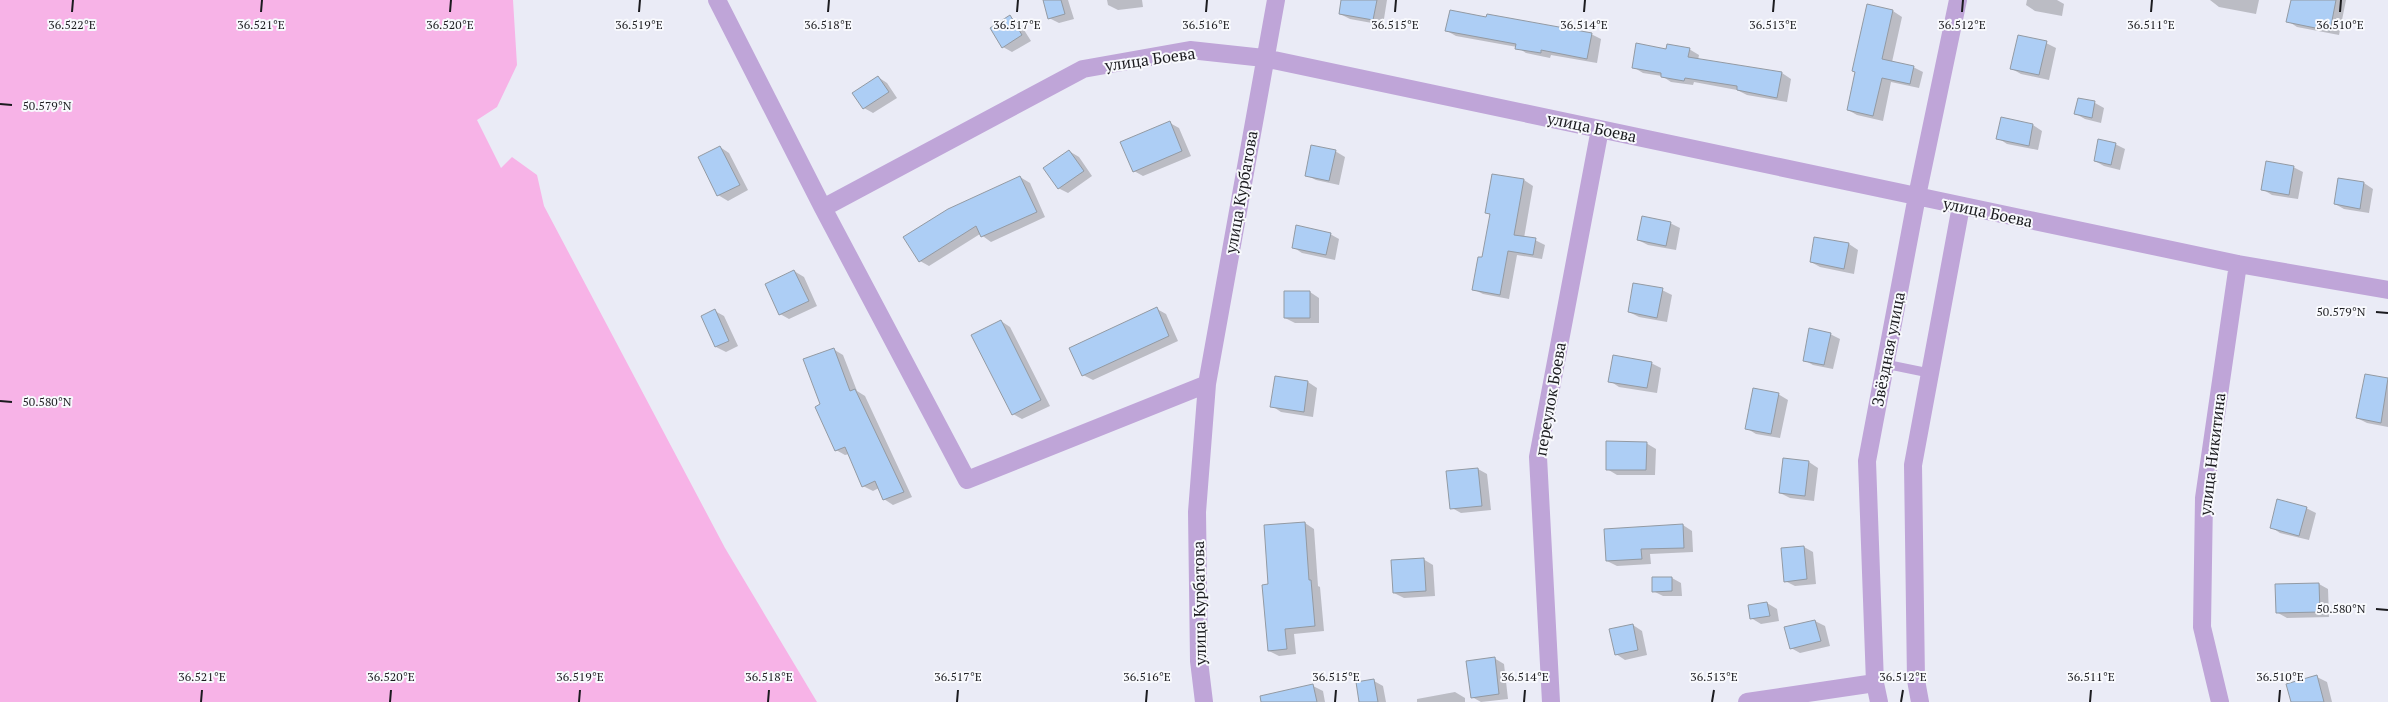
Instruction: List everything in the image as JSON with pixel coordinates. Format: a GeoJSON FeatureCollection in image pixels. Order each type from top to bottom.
{"type":"FeatureCollection","features":[{"type":"Feature","properties":{"kind":"street"},"geometry":{"type":"LineString","coordinates":[[717,0],[823,208],[967,480],[1207,384]]}},
{"type":"Feature","properties":{"kind":"street","name":"улица Курбатова"},"geometry":{"type":"LineString","coordinates":[[1204,702],[1200,661],[1197,512],[1207,384],[1264,58],[1276,0]]}},
{"type":"Feature","properties":{"kind":"street","name":"Звёздная улица"},"geometry":{"type":"LineString","coordinates":[[1879,702],[1875,683],[1867,461],[1917,196],[1958,0]]}},
{"type":"Feature","properties":{"kind":"street","name":"улица Боева"},"geometry":{"type":"LineString","coordinates":[[823,208],[1083,69],[1190,50],[1264,58],[2238,264],[2388,290]]}},
{"type":"Feature","properties":{"kind":"street","name":"переулок Боева"},"geometry":{"type":"LineString","coordinates":[[1551,702],[1538,457],[1600,129]]}},
{"type":"Feature","properties":{"kind":"street"},"geometry":{"type":"LineString","coordinates":[[1920,702],[1916,680],[1912,465],[1960,206]]}},
{"type":"Feature","properties":{"kind":"street","name":"улица Никитина"},"geometry":{"type":"LineString","coordinates":[[2220,702],[2202,627],[2204,498],[2238,264]]}},
{"type":"Feature","properties":{"kind":"street"},"geometry":{"type":"LineString","coordinates":[[1747,702],[1875,683]]}},
{"type":"Feature","properties":{"kind":"lane"},"geometry":{"type":"LineString","coordinates":[[1885,364],[1930,373]]}},
{"type":"Feature","properties":{"kind":"shaded area"},"geometry":{"type":"Polygon","coordinates":[[[0,0],[513,0],[517,65],[497,107],[477,120],[501,168],[512,157],[537,175],[544,206],[725,548],[817,702],[0,702],[0,0]]]}},
{"type":"Feature","properties":{"kind":"building"},"geometry":{"type":"Polygon","coordinates":[[[1043,0],[1061,0],[1065,14],[1048,19],[1043,0]]]}},
{"type":"Feature","properties":{"kind":"building"},"geometry":{"type":"Polygon","coordinates":[[[1341,0],[1377,0],[1373,20],[1339,14],[1341,0]]]}},
{"type":"Feature","properties":{"kind":"building"},"geometry":{"type":"Polygon","coordinates":[[[2291,0],[2336,0],[2330,31],[2286,22],[2291,0]]]}},
{"type":"Feature","properties":{"kind":"building"},"geometry":{"type":"Polygon","coordinates":[[[1867,4],[1893,10],[1882,59],[1914,66],[1910,84],[1882,78],[1873,116],[1847,110],[1855,72],[1852,71],[1867,4]]]}},
{"type":"Feature","properties":{"kind":"building"},"geometry":{"type":"Polygon","coordinates":[[[1450,10],[1486,17],[1487,14],[1592,33],[1587,59],[1541,50],[1541,53],[1515,49],[1516,44],[1445,31],[1450,10]]]}},
{"type":"Feature","properties":{"kind":"building"},"geometry":{"type":"Polygon","coordinates":[[[1010,15],[1022,35],[1002,48],[990,28],[1010,15]]]}},
{"type":"Feature","properties":{"kind":"building"},"geometry":{"type":"Polygon","coordinates":[[[2018,35],[2047,41],[2039,75],[2010,69],[2018,35]]]}},
{"type":"Feature","properties":{"kind":"building"},"geometry":{"type":"Polygon","coordinates":[[[1636,43],[1666,49],[1667,44],[1690,48],[1688,57],[1782,72],[1777,98],[1737,90],[1737,86],[1685,78],[1684,81],[1661,77],[1661,73],[1632,68],[1636,43]]]}},
{"type":"Feature","properties":{"kind":"building"},"geometry":{"type":"Polygon","coordinates":[[[878,76],[889,92],[863,109],[852,93],[878,76]]]}},
{"type":"Feature","properties":{"kind":"building"},"geometry":{"type":"Polygon","coordinates":[[[2078,98],[2095,101],[2092,118],[2074,114],[2078,98]]]}},
{"type":"Feature","properties":{"kind":"building"},"geometry":{"type":"Polygon","coordinates":[[[2001,117],[2033,124],[2029,146],[1996,139],[2001,117]]]}},
{"type":"Feature","properties":{"kind":"building"},"geometry":{"type":"Polygon","coordinates":[[[1170,121],[1182,151],[1133,172],[1120,142],[1170,121]]]}},
{"type":"Feature","properties":{"kind":"building"},"geometry":{"type":"Polygon","coordinates":[[[2098,139],[2116,143],[2111,165],[2094,161],[2098,139]]]}},
{"type":"Feature","properties":{"kind":"building"},"geometry":{"type":"Polygon","coordinates":[[[1311,145],[1336,150],[1329,181],[1305,176],[1311,145]]]}},
{"type":"Feature","properties":{"kind":"building"},"geometry":{"type":"Polygon","coordinates":[[[720,146],[740,185],[717,196],[698,157],[720,146]]]}},
{"type":"Feature","properties":{"kind":"building"},"geometry":{"type":"Polygon","coordinates":[[[1069,150],[1084,171],[1058,189],[1043,168],[1069,150]]]}},
{"type":"Feature","properties":{"kind":"building"},"geometry":{"type":"Polygon","coordinates":[[[2266,161],[2294,166],[2289,195],[2261,190],[2266,161]]]}},
{"type":"Feature","properties":{"kind":"building"},"geometry":{"type":"Polygon","coordinates":[[[1492,174],[1524,179],[1514,235],[1536,238],[1533,255],[1508,251],[1500,295],[1472,290],[1478,257],[1482,257],[1490,214],[1485,213],[1492,174]]]}},
{"type":"Feature","properties":{"kind":"building"},"geometry":{"type":"Polygon","coordinates":[[[1020,176],[1037,212],[981,237],[976,226],[919,262],[903,237],[948,209],[1020,176]]]}},
{"type":"Feature","properties":{"kind":"building"},"geometry":{"type":"Polygon","coordinates":[[[2338,178],[2364,182],[2360,209],[2334,204],[2338,178]]]}},
{"type":"Feature","properties":{"kind":"building"},"geometry":{"type":"Polygon","coordinates":[[[1642,216],[1671,222],[1666,246],[1637,240],[1642,216]]]}},
{"type":"Feature","properties":{"kind":"building"},"geometry":{"type":"Polygon","coordinates":[[[1296,225],[1331,233],[1326,255],[1292,248],[1296,225]]]}},
{"type":"Feature","properties":{"kind":"building"},"geometry":{"type":"Polygon","coordinates":[[[1814,237],[1849,243],[1844,269],[1810,262],[1814,237]]]}},
{"type":"Feature","properties":{"kind":"building"},"geometry":{"type":"Polygon","coordinates":[[[794,270],[809,301],[779,315],[765,284],[794,270]]]}},
{"type":"Feature","properties":{"kind":"building"},"geometry":{"type":"Polygon","coordinates":[[[1633,283],[1663,288],[1657,318],[1628,312],[1633,283]]]}},
{"type":"Feature","properties":{"kind":"building"},"geometry":{"type":"Polygon","coordinates":[[[1284,291],[1310,291],[1310,318],[1284,318],[1284,291]]]}},
{"type":"Feature","properties":{"kind":"building"},"geometry":{"type":"Polygon","coordinates":[[[1157,307],[1169,336],[1082,376],[1069,348],[1157,307]]]}},
{"type":"Feature","properties":{"kind":"building"},"geometry":{"type":"Polygon","coordinates":[[[715,309],[729,341],[715,347],[701,316],[715,309]]]}},
{"type":"Feature","properties":{"kind":"building"},"geometry":{"type":"Polygon","coordinates":[[[1001,320],[1041,400],[1012,415],[971,335],[1001,320]]]}},
{"type":"Feature","properties":{"kind":"building"},"geometry":{"type":"Polygon","coordinates":[[[1809,328],[1831,333],[1824,365],[1803,361],[1809,328]]]}},
{"type":"Feature","properties":{"kind":"building"},"geometry":{"type":"Polygon","coordinates":[[[834,348],[850,391],[855,389],[904,492],[883,500],[875,481],[862,487],[845,447],[835,451],[815,407],[820,404],[803,359],[834,348]]]}},
{"type":"Feature","properties":{"kind":"building"},"geometry":{"type":"Polygon","coordinates":[[[1613,355],[1652,362],[1647,388],[1608,382],[1613,355]]]}},
{"type":"Feature","properties":{"kind":"building"},"geometry":{"type":"Polygon","coordinates":[[[2365,374],[2388,378],[2381,423],[2356,418],[2365,374]]]}},
{"type":"Feature","properties":{"kind":"building"},"geometry":{"type":"Polygon","coordinates":[[[1275,376],[1308,381],[1304,412],[1270,407],[1275,376]]]}},
{"type":"Feature","properties":{"kind":"building"},"geometry":{"type":"Polygon","coordinates":[[[1753,388],[1779,393],[1771,434],[1745,429],[1753,388]]]}},
{"type":"Feature","properties":{"kind":"building"},"geometry":{"type":"Polygon","coordinates":[[[1606,441],[1647,442],[1646,470],[1606,470],[1606,441]]]}},
{"type":"Feature","properties":{"kind":"building"},"geometry":{"type":"Polygon","coordinates":[[[1783,458],[1809,461],[1805,496],[1779,493],[1783,458]]]}},
{"type":"Feature","properties":{"kind":"building"},"geometry":{"type":"Polygon","coordinates":[[[1478,468],[1482,506],[1450,509],[1446,471],[1478,468]]]}},
{"type":"Feature","properties":{"kind":"building"},"geometry":{"type":"Polygon","coordinates":[[[2277,499],[2307,507],[2299,536],[2270,528],[2277,499]]]}},
{"type":"Feature","properties":{"kind":"building"},"geometry":{"type":"Polygon","coordinates":[[[1305,522],[1309,580],[1311,580],[1315,626],[1285,629],[1287,649],[1268,651],[1262,585],[1268,584],[1264,525],[1305,522]]]}},
{"type":"Feature","properties":{"kind":"building"},"geometry":{"type":"Polygon","coordinates":[[[1683,524],[1684,548],[1641,549],[1642,559],[1606,561],[1604,529],[1683,524]]]}},
{"type":"Feature","properties":{"kind":"building"},"geometry":{"type":"Polygon","coordinates":[[[1804,546],[1807,579],[1784,582],[1781,548],[1804,546]]]}},
{"type":"Feature","properties":{"kind":"building"},"geometry":{"type":"Polygon","coordinates":[[[1424,558],[1426,591],[1393,593],[1391,560],[1424,558]]]}},
{"type":"Feature","properties":{"kind":"building"},"geometry":{"type":"Polygon","coordinates":[[[1652,577],[1672,577],[1672,591],[1652,592],[1652,577]]]}},
{"type":"Feature","properties":{"kind":"building"},"geometry":{"type":"Polygon","coordinates":[[[2319,583],[2320,612],[2276,613],[2275,584],[2319,583]]]}},
{"type":"Feature","properties":{"kind":"building"},"geometry":{"type":"Polygon","coordinates":[[[1767,602],[1770,616],[1750,619],[1748,605],[1767,602]]]}},
{"type":"Feature","properties":{"kind":"building"},"geometry":{"type":"Polygon","coordinates":[[[1815,620],[1821,641],[1790,649],[1784,627],[1815,620]]]}},
{"type":"Feature","properties":{"kind":"building"},"geometry":{"type":"Polygon","coordinates":[[[1633,624],[1638,650],[1615,655],[1609,629],[1633,624]]]}},
{"type":"Feature","properties":{"kind":"building"},"geometry":{"type":"Polygon","coordinates":[[[1495,657],[1499,694],[1471,698],[1466,661],[1495,657]]]}},
{"type":"Feature","properties":{"kind":"building"},"geometry":{"type":"Polygon","coordinates":[[[2317,675],[2324,702],[2291,702],[2286,684],[2317,675]]]}},
{"type":"Feature","properties":{"kind":"building"},"geometry":{"type":"Polygon","coordinates":[[[1374,679],[1378,702],[1359,702],[1356,682],[1374,679]]]}},
{"type":"Feature","properties":{"kind":"building"},"geometry":{"type":"Polygon","coordinates":[[[1313,684],[1317,702],[1261,702],[1260,696],[1313,684]]]}}]}
